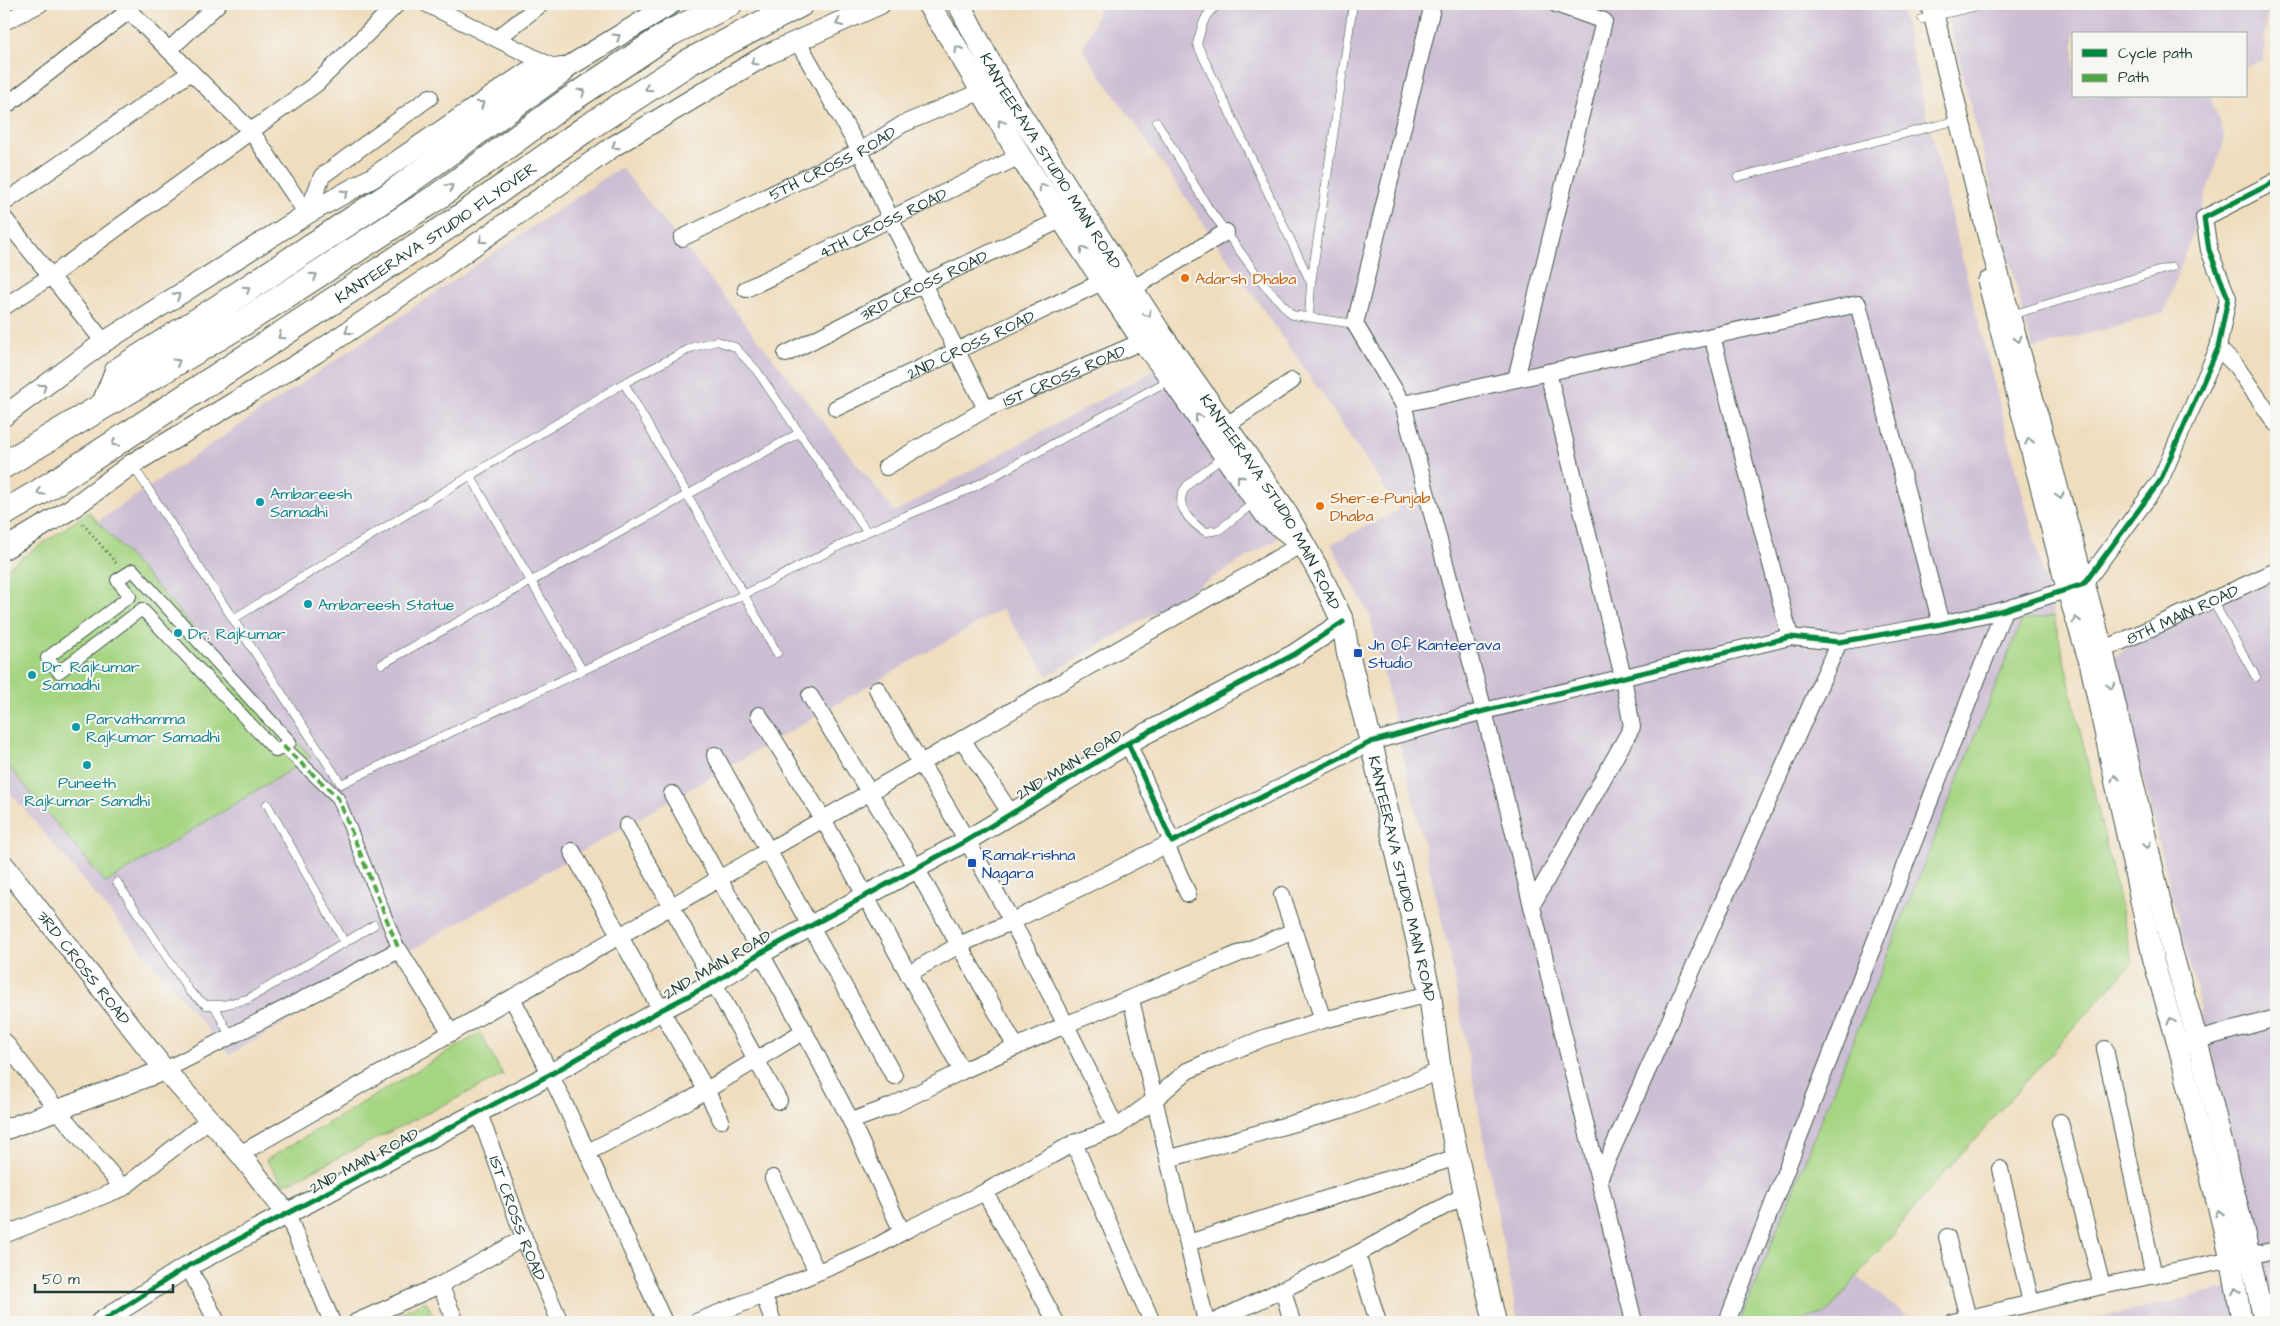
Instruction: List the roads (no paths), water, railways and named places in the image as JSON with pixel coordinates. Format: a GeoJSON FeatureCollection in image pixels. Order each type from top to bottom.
{"type":"FeatureCollection","features":[{"type":"Feature","properties":{"kind":"highway","name":"KANTEERAVA STUDIO FLYOVER"},"geometry":{"type":"LineString","coordinates":[[4,465],[244,322],[436,197],[564,104],[670,33],[729,4]]}},
{"type":"Feature","properties":{"kind":"highway","name":"KANTEERAVA STUDIO FLYOVER"},"geometry":{"type":"LineString","coordinates":[[4,513],[180,403],[454,222],[584,130],[689,62],[800,4]]}},
{"type":"Feature","properties":{"kind":"highway"},"geometry":{"type":"LineString","coordinates":[[106,404],[118,371],[390,195],[561,71]]}},
{"type":"Feature","properties":{"kind":"main road"},"geometry":{"type":"LineString","coordinates":[[928,4],[949,34],[1020,156],[1143,341],[1172,379],[1267,516],[1302,544]]}},
{"type":"Feature","properties":{"kind":"main road","name":"KANTEERAVA STUDIO MAIN ROAD"},"geometry":{"type":"LineString","coordinates":[[959,4],[1001,84],[1132,289],[1186,370],[1282,506],[1318,570],[1343,622],[1348,654],[1371,742],[1430,994],[1440,1072],[1465,1195],[1495,1322]]}},
{"type":"Feature","properties":{"kind":"street"},"geometry":{"type":"LineString","coordinates":[[4,22],[40,4]]}},
{"type":"Feature","properties":{"kind":"street"},"geometry":{"type":"LineString","coordinates":[[170,50],[218,4]]}},
{"type":"Feature","properties":{"kind":"street"},"geometry":{"type":"LineString","coordinates":[[4,307],[51,276],[316,84],[397,4]]}},
{"type":"Feature","properties":{"kind":"street"},"geometry":{"type":"LineString","coordinates":[[427,4],[561,71]]}},
{"type":"Feature","properties":{"kind":"street"},"geometry":{"type":"LineString","coordinates":[[498,38],[541,4]]}},
{"type":"Feature","properties":{"kind":"street"},"geometry":{"type":"LineString","coordinates":[[4,416],[104,342],[307,214],[372,178],[528,72],[561,71],[671,4]]}},
{"type":"Feature","properties":{"kind":"street"},"geometry":{"type":"LineString","coordinates":[[4,549],[70,510],[132,464],[316,353],[448,264],[614,146],[766,55],[880,4]]}},
{"type":"Feature","properties":{"kind":"street"},"geometry":{"type":"LineString","coordinates":[[1433,4],[1355,324],[1403,404],[1484,711],[1634,1322]]}},
{"type":"Feature","properties":{"kind":"street"},"geometry":{"type":"LineString","coordinates":[[1516,379],[1604,21],[1556,4]]}},
{"type":"Feature","properties":{"kind":"street"},"geometry":{"type":"LineString","coordinates":[[4,107],[126,7],[250,131],[307,214]]}},
{"type":"Feature","properties":{"kind":"street"},"geometry":{"type":"LineString","coordinates":[[1926,11],[2076,587],[2095,653],[2130,806],[2197,1039],[2240,1258],[2242,1322]]}},
{"type":"Feature","properties":{"kind":"street"},"geometry":{"type":"LineString","coordinates":[[798,42],[860,151],[891,220],[986,409]]}},
{"type":"Feature","properties":{"kind":"street"},"geometry":{"type":"LineString","coordinates":[[4,203],[191,72]]}},
{"type":"Feature","properties":{"kind":"street","name":"5TH CROSS ROAD"},"geometry":{"type":"LineString","coordinates":[[682,238],[860,151],[903,124],[982,91]]}},
{"type":"Feature","properties":{"kind":"street"},"geometry":{"type":"LineString","coordinates":[[307,214],[322,176],[430,96]]}},
{"type":"Feature","properties":{"kind":"street"},"geometry":{"type":"LineString","coordinates":[[1954,121],[2011,315],[2076,587]]}},
{"type":"Feature","properties":{"kind":"street","name":"4TH CROSS ROAD"},"geometry":{"type":"LineString","coordinates":[[746,289],[1020,156]]}},
{"type":"Feature","properties":{"kind":"street"},"geometry":{"type":"LineString","coordinates":[[908,974],[959,944],[1011,922],[1371,742],[1484,711],[1790,637],[1839,642],[1942,624],[2004,610],[2076,587],[2160,481],[2218,348],[2228,298],[2209,250],[2204,218],[2276,181]]}},
{"type":"Feature","properties":{"kind":"street"},"geometry":{"type":"LineString","coordinates":[[4,218],[104,342]]}},
{"type":"Feature","properties":{"kind":"street","name":"3RD CROSS ROAD"},"geometry":{"type":"LineString","coordinates":[[786,354],[923,284],[1063,219]]}},
{"type":"Feature","properties":{"kind":"street"},"geometry":{"type":"LineString","coordinates":[[1132,289],[1226,232]]}},
{"type":"Feature","properties":{"kind":"street","name":"2ND CROSS ROAD"},"geometry":{"type":"LineString","coordinates":[[836,408],[1104,281]]}},
{"type":"Feature","properties":{"kind":"street"},"geometry":{"type":"LineString","coordinates":[[1403,404],[1858,304],[1942,624]]}},
{"type":"Feature","properties":{"kind":"street"},"geometry":{"type":"LineString","coordinates":[[1712,336],[1790,637]]}},
{"type":"Feature","properties":{"kind":"street","name":"1ST CROSS ROAD"},"geometry":{"type":"LineString","coordinates":[[886,466],[986,409],[1143,341]]}},
{"type":"Feature","properties":{"kind":"street"},"geometry":{"type":"LineString","coordinates":[[2218,348],[2236,366],[2276,424]]}},
{"type":"Feature","properties":{"kind":"street"},"geometry":{"type":"LineString","coordinates":[[1532,905],[1632,727],[1624,677],[1548,372]]}},
{"type":"Feature","properties":{"kind":"street"},"geometry":{"type":"LineString","coordinates":[[1226,425],[1292,381]]}},
{"type":"Feature","properties":{"kind":"street"},"geometry":{"type":"LineString","coordinates":[[75,468],[132,464]]}},
{"type":"Feature","properties":{"kind":"street"},"geometry":{"type":"LineString","coordinates":[[240,1154],[1302,544]]}},
{"type":"Feature","properties":{"kind":"street"},"geometry":{"type":"LineString","coordinates":[[133,570],[290,742],[283,746],[276,751],[142,609],[59,672],[47,658],[130,596],[117,580],[133,570]]}},
{"type":"Feature","properties":{"kind":"street","name":"8TH MAIN ROAD"},"geometry":{"type":"LineString","coordinates":[[2095,653],[2276,571]]}},
{"type":"Feature","properties":{"kind":"street"},"geometry":{"type":"LineString","coordinates":[[1727,1322],[2004,610]]}},
{"type":"Feature","properties":{"kind":"street","name":"2ND MAIN ROAD"},"geometry":{"type":"LineString","coordinates":[[101,1322],[188,1266],[551,1074],[713,983],[761,953],[966,840],[1128,743],[1295,654],[1343,622]]}},
{"type":"Feature","properties":{"kind":"street"},"geometry":{"type":"LineString","coordinates":[[1599,1179],[1839,642]]}},
{"type":"Feature","properties":{"kind":"street"},"geometry":{"type":"LineString","coordinates":[[877,689],[966,840],[1011,922],[1116,1128]]}},
{"type":"Feature","properties":{"kind":"street"},"geometry":{"type":"LineString","coordinates":[[810,696],[916,868],[1016,1047]]}},
{"type":"Feature","properties":{"kind":"street"},"geometry":{"type":"LineString","coordinates":[[759,715],[823,819],[962,1071]]}},
{"type":"Feature","properties":{"kind":"street"},"geometry":{"type":"LineString","coordinates":[[962,739],[1011,814]]}},
{"type":"Feature","properties":{"kind":"street"},"geometry":{"type":"LineString","coordinates":[[1128,743],[1188,894]]}},
{"type":"Feature","properties":{"kind":"street"},"geometry":{"type":"LineString","coordinates":[[283,746],[338,798],[399,950],[451,1033]]}},
{"type":"Feature","properties":{"kind":"street"},"geometry":{"type":"LineString","coordinates":[[716,755],[809,926],[894,1076]]}},
{"type":"Feature","properties":{"kind":"street"},"geometry":{"type":"LineString","coordinates":[[672,794],[804,1031],[851,1121],[902,1232]]}},
{"type":"Feature","properties":{"kind":"street"},"geometry":{"type":"LineString","coordinates":[[2130,806],[2153,959],[2240,1258],[2264,1322]]}},
{"type":"Feature","properties":{"kind":"street"},"geometry":{"type":"LineString","coordinates":[[626,826],[779,1101]]}},
{"type":"Feature","properties":{"kind":"street"},"geometry":{"type":"LineString","coordinates":[[572,851],[662,1010],[721,1120]]}},
{"type":"Feature","properties":{"kind":"street","name":"3RD CROSS ROAD"},"geometry":{"type":"LineString","coordinates":[[4,865],[165,1070],[240,1154],[287,1214]]}},
{"type":"Feature","properties":{"kind":"street"},"geometry":{"type":"LineString","coordinates":[[1282,895],[1323,1020]]}},
{"type":"Feature","properties":{"kind":"street"},"geometry":{"type":"LineString","coordinates":[[851,1121],[892,1106],[962,1071],[1065,1025],[1294,931]]}},
{"type":"Feature","properties":{"kind":"street"},"geometry":{"type":"LineString","coordinates":[[4,1130],[165,1070],[399,950]]}},
{"type":"Feature","properties":{"kind":"street"},"geometry":{"type":"LineString","coordinates":[[696,1322],[764,1296],[870,1250],[902,1232],[985,1192],[1074,1143],[1116,1128],[1154,1100],[1187,1072],[1264,1038],[1323,1020],[1430,994]]}},
{"type":"Feature","properties":{"kind":"street"},"geometry":{"type":"LineString","coordinates":[[512,998],[588,1152],[664,1322]]}},
{"type":"Feature","properties":{"kind":"street"},"geometry":{"type":"LineString","coordinates":[[1131,999],[1206,1322]]}},
{"type":"Feature","properties":{"kind":"street"},"geometry":{"type":"LineString","coordinates":[[2178,1045],[2276,1018]]}},
{"type":"Feature","properties":{"kind":"street"},"geometry":{"type":"LineString","coordinates":[[588,1152],[706,1090],[804,1031]]}},
{"type":"Feature","properties":{"kind":"street"},"geometry":{"type":"LineString","coordinates":[[4,1041],[58,1111],[122,1188]]}},
{"type":"Feature","properties":{"kind":"street"},"geometry":{"type":"LineString","coordinates":[[2105,1049],[2154,1276]]}},
{"type":"Feature","properties":{"kind":"street"},"geometry":{"type":"LineString","coordinates":[[1168,1159],[1347,1108],[1440,1072]]}},
{"type":"Feature","properties":{"kind":"street","name":"1ST CROSS ROAD"},"geometry":{"type":"LineString","coordinates":[[479,1113],[524,1238],[560,1322]]}},
{"type":"Feature","properties":{"kind":"street"},"geometry":{"type":"LineString","coordinates":[[4,1235],[122,1188],[210,1119]]}},
{"type":"Feature","properties":{"kind":"street"},"geometry":{"type":"LineString","coordinates":[[2060,1122],[2102,1286]]}},
{"type":"Feature","properties":{"kind":"street"},"geometry":{"type":"LineString","coordinates":[[1074,1143],[1152,1322]]}},
{"type":"Feature","properties":{"kind":"street"},"geometry":{"type":"LineString","coordinates":[[1188,1243],[1457,1157]]}},
{"type":"Feature","properties":{"kind":"street"},"geometry":{"type":"LineString","coordinates":[[2000,1169],[2031,1303]]}},
{"type":"Feature","properties":{"kind":"street"},"geometry":{"type":"LineString","coordinates":[[773,1178],[817,1272]]}},
{"type":"Feature","properties":{"kind":"street"},"geometry":{"type":"LineString","coordinates":[[985,1192],[1056,1322]]}},
{"type":"Feature","properties":{"kind":"street"},"geometry":{"type":"LineString","coordinates":[[1214,1322],[1357,1254],[1465,1195]]}},
{"type":"Feature","properties":{"kind":"street"},"geometry":{"type":"LineString","coordinates":[[287,1214],[332,1322]]}},
{"type":"Feature","properties":{"kind":"street"},"geometry":{"type":"LineString","coordinates":[[356,1322],[440,1285],[524,1238]]}},
{"type":"Feature","properties":{"kind":"street"},"geometry":{"type":"LineString","coordinates":[[1947,1238],[1960,1320],[2102,1286],[2276,1250]]}},
{"type":"Feature","properties":{"kind":"street"},"geometry":{"type":"LineString","coordinates":[[1357,1254],[1378,1322]]}},
{"type":"Feature","properties":{"kind":"street"},"geometry":{"type":"LineString","coordinates":[[188,1266],[218,1322]]}},
{"type":"Feature","properties":{"kind":"street"},"geometry":{"type":"LineString","coordinates":[[440,1285],[456,1322]]}},
{"type":"Feature","properties":{"kind":"street"},"geometry":{"type":"LineString","coordinates":[[1283,1290],[1292,1322]]}},
{"type":"Feature","properties":{"kind":"street"},"geometry":{"type":"LineString","coordinates":[[764,1296],[773,1322]]}},
{"type":"Feature","properties":{"kind":"lane"},"geometry":{"type":"LineString","coordinates":[[1224,4],[1215,6],[1205,17],[1198,44],[1311,283]]}},
{"type":"Feature","properties":{"kind":"lane"},"geometry":{"type":"LineString","coordinates":[[1309,317],[1311,283],[1353,4]]}},
{"type":"Feature","properties":{"kind":"lane"},"geometry":{"type":"LineString","coordinates":[[1926,11],[1986,4]]}},
{"type":"Feature","properties":{"kind":"lane"},"geometry":{"type":"LineString","coordinates":[[1738,177],[1954,121]]}},
{"type":"Feature","properties":{"kind":"lane"},"geometry":{"type":"LineString","coordinates":[[1157,122],[1207,206],[1263,283],[1292,315],[1355,324]]}},
{"type":"Feature","properties":{"kind":"lane"},"geometry":{"type":"LineString","coordinates":[[2011,315],[2172,266]]}},
{"type":"Feature","properties":{"kind":"lane"},"geometry":{"type":"LineString","coordinates":[[233,619],[624,383],[694,348],[716,341],[735,348],[757,371],[867,532]]}},
{"type":"Feature","properties":{"kind":"lane"},"geometry":{"type":"LineString","coordinates":[[132,464],[341,784],[745,594],[867,532],[972,488],[1172,379]]}},
{"type":"Feature","properties":{"kind":"lane"},"geometry":{"type":"LineString","coordinates":[[624,383],[777,653]]}},
{"type":"Feature","properties":{"kind":"lane"},"geometry":{"type":"LineString","coordinates":[[382,664],[799,433]]}},
{"type":"Feature","properties":{"kind":"lane"},"geometry":{"type":"LineString","coordinates":[[1225,456],[1185,488],[1182,500],[1184,514],[1195,526],[1206,532],[1219,530],[1256,501]]}},
{"type":"Feature","properties":{"kind":"lane"},"geometry":{"type":"LineString","coordinates":[[470,475],[533,581],[582,670]]}},
{"type":"Feature","properties":{"kind":"lane"},"geometry":{"type":"LineString","coordinates":[[2212,600],[2256,677]]}},
{"type":"Feature","properties":{"kind":"lane"},"geometry":{"type":"LineString","coordinates":[[267,804],[345,943]]}},
{"type":"Feature","properties":{"kind":"lane"},"geometry":{"type":"LineString","coordinates":[[117,882],[190,992],[206,1005],[223,1005],[248,999],[374,925]]}},
{"type":"Feature","properties":{"kind":"lane"},"geometry":{"type":"LineString","coordinates":[[214,1005],[230,1036]]}},
{"type":"Feature","properties":{"kind":"place","name":"Adarsh Dhaba"},"geometry":{"type":"Point","coordinates":[1185,278]}},
{"type":"Feature","properties":{"kind":"place","name":"Ambareesh Samadhi"},"geometry":{"type":"Point","coordinates":[260,502]}},
{"type":"Feature","properties":{"kind":"place","name":"Sher-e-Punjab Dhaba"},"geometry":{"type":"Point","coordinates":[1320,506]}},
{"type":"Feature","properties":{"kind":"place","name":"Ambareesh Statue"},"geometry":{"type":"Point","coordinates":[308,604]}},
{"type":"Feature","properties":{"kind":"place","name":"Dr. Rajkumar"},"geometry":{"type":"Point","coordinates":[178,633]}},
{"type":"Feature","properties":{"kind":"place","name":"Jn Of Kanteerava Studio"},"geometry":{"type":"Point","coordinates":[1358,653]}},
{"type":"Feature","properties":{"kind":"place","name":"Dr. Rajkumar Samadhi"},"geometry":{"type":"Point","coordinates":[32,675]}},
{"type":"Feature","properties":{"kind":"place","name":"Parvathamma Rajkumar Samadhi"},"geometry":{"type":"Point","coordinates":[76,727]}},
{"type":"Feature","properties":{"kind":"place","name":"Puneeth Rajkumar Samdhi"},"geometry":{"type":"Point","coordinates":[87,765]}},
{"type":"Feature","properties":{"kind":"place","name":"Ramakrishna Nagara"},"geometry":{"type":"Point","coordinates":[972,863]}}]}
